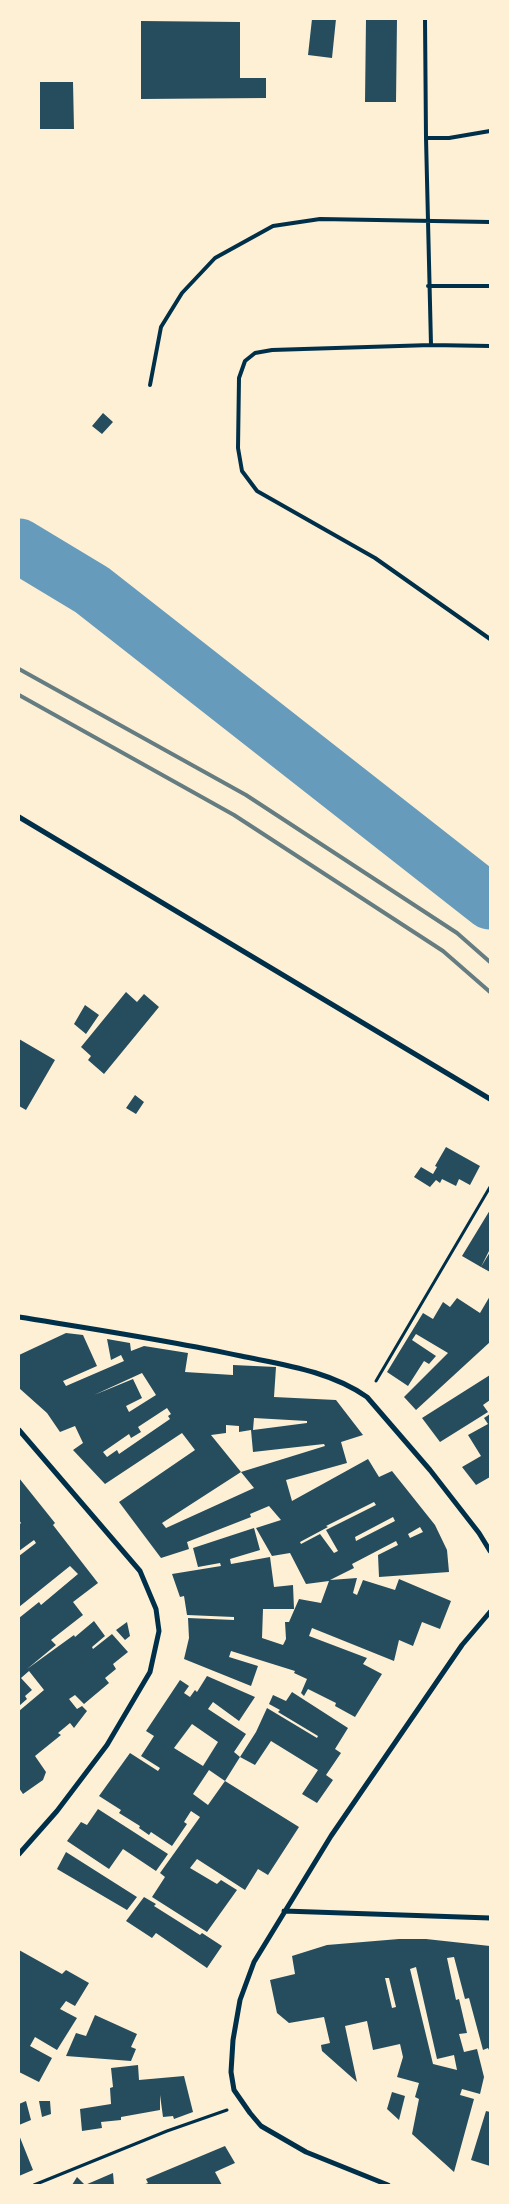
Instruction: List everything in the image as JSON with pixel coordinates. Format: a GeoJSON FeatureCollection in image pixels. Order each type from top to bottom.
{"type":"FeatureCollection","features":[{"type":"Feature","properties":{"kind":"street"},"geometry":{"type":"LineString","coordinates":[[19,817],[490,1099]]}},
{"type":"Feature","properties":{"kind":"street"},"geometry":{"type":"LineString","coordinates":[[19,1317],[190,1345],[298,1368],[330,1377],[354,1388],[367,1397],[430,1470],[479,1532],[490,1551]]}},
{"type":"Feature","properties":{"kind":"street"},"geometry":{"type":"LineString","coordinates":[[19,1430],[140,1571],[156,1609],[159,1631],[150,1672],[107,1745],[57,1811],[19,1854]]}},
{"type":"Feature","properties":{"kind":"street"},"geometry":{"type":"LineString","coordinates":[[388,2185],[306,2152],[261,2126],[243,2104],[234,2090],[231,2072],[233,2040],[240,2000],[254,1962],[331,1836],[456,1652],[490,1612]]}},
{"type":"Feature","properties":{"kind":"street"},"geometry":{"type":"LineString","coordinates":[[284,1912],[490,1918]]}},
{"type":"Feature","properties":{"kind":"lane"},"geometry":{"type":"LineString","coordinates":[[425,19],[426,222],[431,345]]}},
{"type":"Feature","properties":{"kind":"lane"},"geometry":{"type":"LineString","coordinates":[[426,138],[448,138],[490,131]]}},
{"type":"Feature","properties":{"kind":"lane"},"geometry":{"type":"LineString","coordinates":[[150,385],[161,327],[182,293],[215,258],[273,226],[320,219],[490,222]]}},
{"type":"Feature","properties":{"kind":"lane"},"geometry":{"type":"LineString","coordinates":[[428,286],[490,286]]}},
{"type":"Feature","properties":{"kind":"lane"},"geometry":{"type":"LineString","coordinates":[[490,346],[431,345],[272,350],[255,353],[245,361],[239,378],[238,448],[242,472],[257,491],[375,558],[490,639]]}},
{"type":"Feature","properties":{"kind":"path"},"geometry":{"type":"LineString","coordinates":[[367,1397],[490,1187]]}},
{"type":"Feature","properties":{"kind":"path"},"geometry":{"type":"LineString","coordinates":[[34,2185],[167,2131],[243,2104]]}},
{"type":"Feature","properties":{"kind":"building"},"geometry":{"type":"Polygon","coordinates":[[[312,19],[336,19],[332,58],[308,55],[312,19]]]}},
{"type":"Feature","properties":{"kind":"building"},"geometry":{"type":"Polygon","coordinates":[[[366,19],[397,19],[396,102],[365,102],[366,19]]]}},
{"type":"Feature","properties":{"kind":"building"},"geometry":{"type":"Polygon","coordinates":[[[141,21],[240,22],[240,78],[266,78],[266,98],[141,99],[141,21]]]}},
{"type":"Feature","properties":{"kind":"building"},"geometry":{"type":"Polygon","coordinates":[[[40,82],[73,82],[74,129],[40,129],[40,82]]]}},
{"type":"Feature","properties":{"kind":"building"},"geometry":{"type":"Polygon","coordinates":[[[103,413],[113,422],[102,434],[92,426],[103,413]]]}},
{"type":"Feature","properties":{"kind":"building"},"geometry":{"type":"Polygon","coordinates":[[[126,992],[137,1002],[144,994],[159,1007],[104,1074],[88,1060],[91,1056],[81,1047],[126,992]]]}},
{"type":"Feature","properties":{"kind":"building"},"geometry":{"type":"Polygon","coordinates":[[[85,1005],[99,1015],[86,1034],[74,1024],[85,1005]]]}},
{"type":"Feature","properties":{"kind":"building"},"geometry":{"type":"Polygon","coordinates":[[[19,1039],[55,1060],[26,1110],[19,1106],[19,1039]]]}},
{"type":"Feature","properties":{"kind":"building"},"geometry":{"type":"Polygon","coordinates":[[[135,1095],[144,1102],[136,1114],[126,1108],[135,1095]]]}},
{"type":"Feature","properties":{"kind":"building"},"geometry":{"type":"Polygon","coordinates":[[[446,1147],[480,1166],[470,1185],[459,1179],[456,1186],[442,1179],[440,1183],[436,1180],[430,1187],[414,1177],[421,1167],[433,1174],[437,1167],[435,1166],[446,1147]]]}},
{"type":"Feature","properties":{"kind":"building"},"geometry":{"type":"Polygon","coordinates":[[[490,1210],[490,1249],[481,1267],[462,1256],[490,1210]]]}},
{"type":"Feature","properties":{"kind":"building"},"geometry":{"type":"Polygon","coordinates":[[[490,1252],[490,1272],[481,1267],[490,1252]]]}},
{"type":"Feature","properties":{"kind":"building"},"geometry":{"type":"Polygon","coordinates":[[[490,1296],[490,1342],[416,1410],[404,1397],[448,1353],[416,1334],[412,1340],[436,1356],[429,1364],[424,1361],[408,1386],[387,1372],[423,1313],[433,1319],[443,1302],[450,1307],[457,1298],[480,1313],[490,1296]]]}},
{"type":"Feature","properties":{"kind":"building"},"geometry":{"type":"Polygon","coordinates":[[[66,1333],[83,1335],[97,1366],[63,1381],[66,1386],[124,1361],[121,1355],[111,1360],[107,1339],[130,1343],[131,1351],[144,1346],[188,1353],[185,1372],[233,1375],[233,1365],[276,1367],[274,1397],[336,1400],[363,1435],[341,1442],[347,1463],[286,1480],[292,1501],[368,1459],[379,1477],[392,1471],[435,1525],[447,1550],[449,1572],[379,1577],[378,1555],[398,1545],[396,1541],[352,1564],[354,1568],[330,1580],[357,1578],[353,1593],[357,1595],[363,1580],[395,1590],[399,1579],[451,1601],[440,1629],[422,1622],[413,1646],[399,1640],[394,1661],[312,1628],[309,1636],[367,1658],[363,1664],[382,1674],[355,1717],[335,1706],[336,1703],[308,1689],[304,1696],[301,1693],[307,1679],[294,1673],[295,1671],[231,1651],[229,1657],[258,1666],[251,1686],[184,1659],[189,1638],[188,1618],[234,1620],[234,1617],[187,1615],[184,1596],[180,1597],[172,1574],[221,1566],[220,1563],[198,1567],[193,1548],[254,1528],[260,1550],[230,1559],[231,1564],[270,1557],[274,1587],[293,1585],[294,1609],[263,1609],[262,1638],[283,1645],[286,1639],[285,1622],[289,1622],[299,1599],[321,1603],[329,1581],[306,1584],[290,1553],[272,1556],[256,1528],[281,1520],[269,1506],[250,1514],[251,1517],[187,1542],[189,1549],[161,1558],[119,1502],[195,1450],[182,1433],[105,1484],[73,1450],[83,1443],[75,1426],[60,1432],[47,1413],[19,1388],[19,1355],[66,1333]],[[142,1373],[94,1395],[133,1379],[142,1398],[126,1406],[129,1412],[156,1395],[142,1373]],[[167,1408],[138,1427],[141,1432],[131,1438],[129,1434],[103,1452],[107,1457],[117,1450],[119,1454],[170,1419],[168,1416],[171,1414],[167,1408]],[[254,1418],[253,1430],[307,1423],[307,1421],[254,1418]],[[226,1425],[226,1433],[211,1435],[241,1472],[325,1446],[324,1444],[253,1452],[251,1430],[239,1432],[239,1426],[226,1425]],[[241,1472],[162,1523],[166,1528],[254,1488],[241,1472]],[[374,1502],[326,1526],[328,1527],[300,1542],[301,1544],[320,1534],[334,1553],[338,1551],[326,1530],[376,1505],[374,1502]],[[393,1517],[355,1537],[356,1541],[395,1521],[393,1517]],[[420,1527],[408,1534],[410,1538],[423,1532],[420,1527]]]}},
{"type":"Feature","properties":{"kind":"building"},"geometry":{"type":"Polygon","coordinates":[[[490,1375],[490,1400],[483,1405],[488,1412],[440,1442],[422,1418],[490,1375]]]}},
{"type":"Feature","properties":{"kind":"building"},"geometry":{"type":"Polygon","coordinates":[[[490,1414],[490,1477],[476,1485],[462,1467],[481,1456],[468,1435],[488,1424],[484,1418],[490,1414]]]}},
{"type":"Feature","properties":{"kind":"building"},"geometry":{"type":"Polygon","coordinates":[[[19,1478],[55,1523],[53,1525],[98,1583],[73,1602],[83,1615],[51,1640],[56,1645],[27,1669],[74,1635],[75,1637],[94,1621],[105,1636],[92,1647],[93,1649],[112,1634],[128,1652],[113,1664],[116,1669],[105,1678],[109,1683],[84,1704],[75,1695],[69,1699],[77,1709],[82,1706],[87,1711],[74,1728],[70,1723],[58,1733],[61,1735],[35,1756],[46,1772],[43,1780],[23,1794],[19,1788],[19,1711],[44,1690],[29,1671],[21,1678],[32,1690],[25,1696],[27,1699],[19,1706],[19,1618],[39,1602],[41,1605],[78,1574],[70,1566],[19,1607],[19,1556],[36,1543],[34,1540],[19,1551],[19,1525],[21,1523],[19,1520],[19,1478]]]}},
{"type":"Feature","properties":{"kind":"building"},"geometry":{"type":"Polygon","coordinates":[[[127,1622],[130,1636],[125,1640],[116,1630],[127,1622]]]}},
{"type":"Feature","properties":{"kind":"building"},"geometry":{"type":"Polygon","coordinates":[[[207,1676],[255,1697],[239,1721],[213,1702],[208,1709],[246,1734],[234,1752],[240,1757],[225,1781],[299,1827],[268,1875],[258,1869],[245,1890],[197,1859],[190,1868],[217,1884],[221,1880],[237,1890],[207,1932],[152,1897],[165,1877],[160,1873],[200,1817],[191,1811],[184,1822],[187,1824],[172,1846],[151,1832],[149,1835],[139,1828],[140,1826],[119,1813],[121,1810],[99,1796],[130,1753],[158,1771],[160,1768],[141,1756],[154,1736],[146,1731],[180,1680],[189,1686],[184,1693],[190,1697],[195,1690],[197,1692],[207,1676]],[[192,1724],[174,1748],[203,1766],[218,1742],[192,1724]],[[209,1770],[193,1794],[208,1805],[225,1781],[209,1770]]]}},
{"type":"Feature","properties":{"kind":"building"},"geometry":{"type":"Polygon","coordinates":[[[292,1692],[348,1728],[335,1749],[341,1753],[326,1775],[333,1780],[317,1803],[302,1794],[318,1770],[271,1741],[255,1765],[240,1757],[256,1732],[267,1708],[317,1738],[318,1736],[278,1712],[280,1710],[269,1704],[273,1695],[286,1701],[292,1692]]]}},
{"type":"Feature","properties":{"kind":"building"},"geometry":{"type":"Polygon","coordinates":[[[98,1809],[168,1854],[156,1871],[123,1849],[109,1869],[67,1841],[81,1822],[87,1825],[98,1809]]]}},
{"type":"Feature","properties":{"kind":"building"},"geometry":{"type":"Polygon","coordinates":[[[66,1852],[137,1897],[127,1910],[57,1869],[66,1852]]]}},
{"type":"Feature","properties":{"kind":"building"},"geometry":{"type":"Polygon","coordinates":[[[144,1897],[156,1904],[154,1906],[200,1935],[202,1933],[222,1946],[207,1968],[156,1933],[152,1938],[126,1921],[144,1897]]]}},
{"type":"Feature","properties":{"kind":"building"},"geometry":{"type":"Polygon","coordinates":[[[399,1939],[426,1939],[490,1946],[490,2052],[488,2048],[483,2050],[469,1998],[465,1999],[454,1957],[447,1958],[456,2000],[459,1999],[467,2033],[459,2034],[464,2052],[477,2049],[484,2077],[480,2094],[462,2089],[460,2095],[474,2099],[454,2172],[412,2134],[419,2099],[415,2097],[419,2083],[397,2077],[403,2057],[400,2044],[373,2050],[367,2021],[345,2026],[357,2082],[322,2051],[321,2045],[330,2043],[324,2017],[289,2023],[277,2013],[270,1980],[295,1974],[292,1956],[327,1945],[399,1939]],[[416,1967],[410,1969],[433,2064],[457,2070],[454,2055],[437,2059],[416,1967]],[[385,1978],[392,2008],[396,2007],[389,1978],[385,1978]]]}},
{"type":"Feature","properties":{"kind":"building"},"geometry":{"type":"Polygon","coordinates":[[[19,1950],[62,1974],[66,1970],[89,1983],[75,2006],[66,2001],[60,2009],[77,2018],[57,2050],[35,2037],[30,2046],[52,2058],[39,2082],[19,2072],[19,1950]]]}},
{"type":"Feature","properties":{"kind":"building"},"geometry":{"type":"Polygon","coordinates":[[[95,2015],[137,2034],[131,2047],[136,2049],[131,2061],[66,2056],[76,2033],[86,2036],[95,2015]]]}},
{"type":"Feature","properties":{"kind":"building"},"geometry":{"type":"Polygon","coordinates":[[[138,2065],[139,2080],[184,2076],[193,2112],[174,2119],[173,2116],[163,2117],[160,2095],[160,2110],[121,2117],[121,2120],[101,2122],[102,2128],[82,2131],[80,2109],[111,2104],[110,2088],[113,2087],[111,2068],[138,2065]]]}},
{"type":"Feature","properties":{"kind":"building"},"geometry":{"type":"Polygon","coordinates":[[[392,2092],[405,2096],[399,2120],[387,2109],[392,2092]]]}},
{"type":"Feature","properties":{"kind":"building"},"geometry":{"type":"Polygon","coordinates":[[[26,2101],[31,2120],[19,2125],[19,2104],[26,2101]]]}},
{"type":"Feature","properties":{"kind":"building"},"geometry":{"type":"Polygon","coordinates":[[[39,2101],[50,2101],[51,2114],[42,2117],[39,2101]]]}},
{"type":"Feature","properties":{"kind":"building"},"geometry":{"type":"Polygon","coordinates":[[[486,2111],[490,2112],[490,2166],[471,2160],[486,2111]]]}},
{"type":"Feature","properties":{"kind":"building"},"geometry":{"type":"Polygon","coordinates":[[[19,2135],[33,2170],[19,2176],[19,2135]]]}},
{"type":"Feature","properties":{"kind":"building"},"geometry":{"type":"Polygon","coordinates":[[[225,2146],[235,2163],[215,2172],[222,2185],[143,2185],[148,2183],[146,2179],[225,2146]]]}},
{"type":"Feature","properties":{"kind":"building"},"geometry":{"type":"Polygon","coordinates":[[[113,2173],[114,2185],[85,2185],[113,2173]]]}},
{"type":"Feature","properties":{"kind":"building"},"geometry":{"type":"Polygon","coordinates":[[[77,2177],[85,2185],[72,2185],[77,2177]]]}},
{"type":"Feature","properties":{"kind":"waterway"},"geometry":{"type":"LineString","coordinates":[[19,546],[92,590],[490,902]]}},
{"type":"Feature","properties":{"kind":"railway"},"geometry":{"type":"LineString","coordinates":[[19,669],[246,795],[457,933],[490,962]]}},
{"type":"Feature","properties":{"kind":"railway"},"geometry":{"type":"LineString","coordinates":[[19,695],[234,815],[443,951],[490,992]]}}]}
